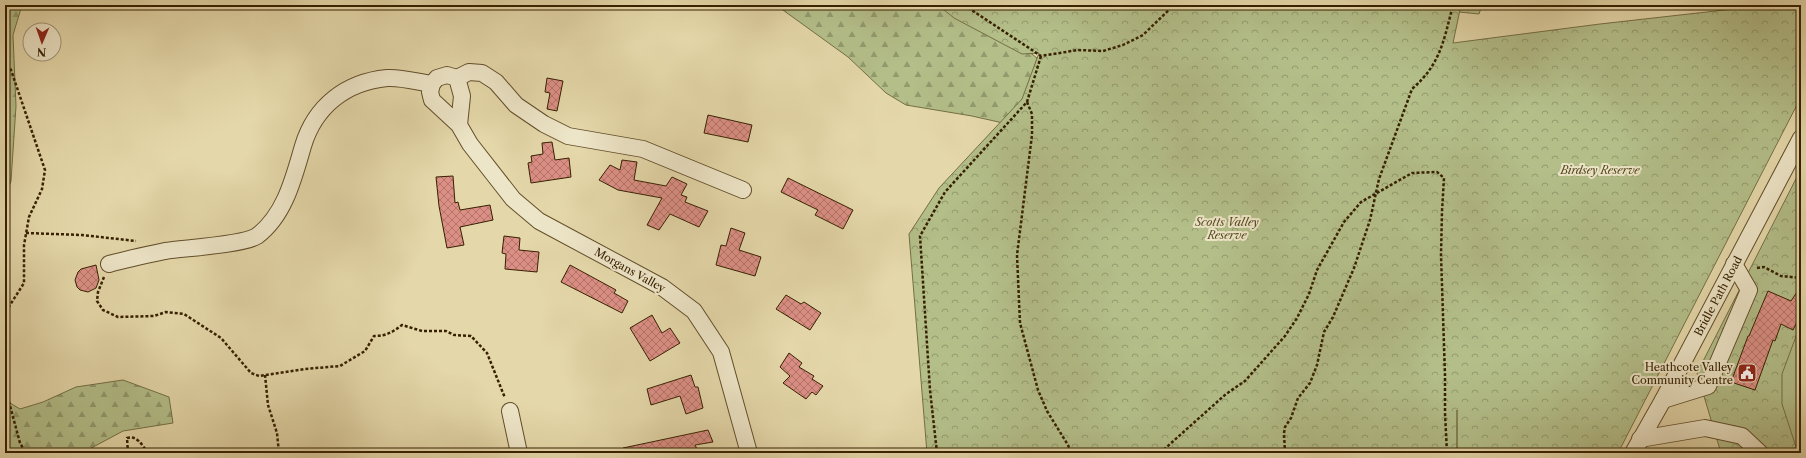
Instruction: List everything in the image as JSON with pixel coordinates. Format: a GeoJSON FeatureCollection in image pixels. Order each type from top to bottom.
{"type":"FeatureCollection","features":[{"type":"Feature","properties":{"kind":"street"},"geometry":{"type":"LineString","coordinates":[[109,264],[166,251],[237,242],[256,237],[266,227],[280,208],[294,177],[309,130],[320,111],[328,103],[353,86],[388,78],[432,84],[437,78],[447,75],[457,78],[468,72],[482,73],[496,82],[516,105],[544,124],[568,136],[643,149],[743,190]]}},
{"type":"Feature","properties":{"kind":"street"},"geometry":{"type":"LineString","coordinates":[[457,78],[462,96],[459,125]]}},
{"type":"Feature","properties":{"kind":"street","name":"Morgans Valley"},"geometry":{"type":"LineString","coordinates":[[432,84],[430,92],[432,100],[459,125],[470,144],[512,199],[539,221],[662,287],[694,311],[721,352],[749,453]]}},
{"type":"Feature","properties":{"kind":"street","name":"Bridle Path Road"},"geometry":{"type":"LineString","coordinates":[[1636,446],[1663,400],[1801,138]]}},
{"type":"Feature","properties":{"kind":"street"},"geometry":{"type":"LineString","coordinates":[[1663,400],[1708,386],[1749,290],[1734,264]]}},
{"type":"Feature","properties":{"kind":"street"},"geometry":{"type":"LineString","coordinates":[[510,411],[519,453]]}},
{"type":"Feature","properties":{"kind":"street"},"geometry":{"type":"LineString","coordinates":[[1636,446],[1705,428],[1742,436],[1760,453]]}},
{"type":"Feature","properties":{"kind":"path"},"geometry":{"type":"LineString","coordinates":[[964,5],[1041,56],[1078,50],[1103,51],[1123,45],[1143,35],[1174,5]]}},
{"type":"Feature","properties":{"kind":"path"},"geometry":{"type":"LineString","coordinates":[[1285,453],[1285,427],[1291,418],[1298,398],[1310,383],[1317,365],[1324,332],[1333,317],[1354,268],[1370,220],[1379,179],[1412,89],[1419,83],[1439,56],[1448,30],[1453,5]]}},
{"type":"Feature","properties":{"kind":"path"},"geometry":{"type":"LineString","coordinates":[[937,453],[930,382],[920,236],[945,192],[1027,102],[1041,56]]}},
{"type":"Feature","properties":{"kind":"path"},"geometry":{"type":"LineString","coordinates":[[5,60],[11,70],[45,170],[42,188],[29,217],[26,233],[24,245],[24,283],[5,313]]}},
{"type":"Feature","properties":{"kind":"path"},"geometry":{"type":"LineString","coordinates":[[1027,102],[1032,114],[1032,135],[1018,255],[1020,323],[1038,390],[1047,411],[1068,445],[1071,453]]}},
{"type":"Feature","properties":{"kind":"path"},"geometry":{"type":"LineString","coordinates":[[1160,453],[1226,394],[1245,381],[1285,336],[1297,318],[1309,294],[1318,270],[1344,222],[1361,202],[1412,173],[1437,172],[1444,178],[1441,255],[1447,453]]}},
{"type":"Feature","properties":{"kind":"path"},"geometry":{"type":"LineString","coordinates":[[26,233],[82,235],[138,242]]}},
{"type":"Feature","properties":{"kind":"path"},"geometry":{"type":"LineString","coordinates":[[109,264],[98,292],[97,302],[103,310],[118,317],[154,316],[166,312],[184,314],[221,338],[251,372],[259,376],[312,368],[340,366],[365,351],[374,336],[384,336],[393,332],[402,325],[422,331],[446,331],[454,335],[471,336],[487,353],[500,382],[510,411]]}},
{"type":"Feature","properties":{"kind":"path"},"geometry":{"type":"LineString","coordinates":[[1758,268],[1764,267],[1781,276],[1801,278]]}},
{"type":"Feature","properties":{"kind":"path"},"geometry":{"type":"LineString","coordinates":[[265,375],[268,405],[276,433],[279,453]]}},
{"type":"Feature","properties":{"kind":"path"},"geometry":{"type":"LineString","coordinates":[[5,387],[20,443],[26,453]]}},
{"type":"Feature","properties":{"kind":"path"},"geometry":{"type":"LineString","coordinates":[[128,453],[127,438],[131,437],[136,438],[148,453]]}},
{"type":"Feature","properties":{"kind":"green space"},"geometry":{"type":"Polygon","coordinates":[[[5,5],[22,5],[13,35],[16,106],[11,181],[5,198],[5,5]]]}},
{"type":"Feature","properties":{"kind":"green space"},"geometry":{"type":"Polygon","coordinates":[[[776,5],[950,5],[1020,45],[1037,58],[1025,101],[1003,123],[972,116],[906,105],[886,93],[848,57],[776,5]]]}},
{"type":"Feature","properties":{"kind":"green space","name":"Scotts Valley Reserve"},"geometry":{"type":"Polygon","coordinates":[[[938,5],[1461,5],[1453,43],[1600,24],[1769,5],[1801,5],[1801,97],[1618,453],[927,453],[909,234],[939,188],[1022,99],[1039,53],[1022,54],[954,18],[938,5]]]}},
{"type":"Feature","properties":{"kind":"green space"},"geometry":{"type":"Polygon","coordinates":[[[1461,5],[1482,5],[1479,14],[1459,12],[1461,5]]]}},
{"type":"Feature","properties":{"kind":"green space"},"geometry":{"type":"Polygon","coordinates":[[[1801,169],[1801,453],[1721,453],[1697,373],[1801,169]]]}},
{"type":"Feature","properties":{"kind":"green space"},"geometry":{"type":"Polygon","coordinates":[[[1801,323],[1801,453],[1798,453],[1782,404],[1782,374],[1801,323]]]}},
{"type":"Feature","properties":{"kind":"green space"},"geometry":{"type":"Polygon","coordinates":[[[123,380],[169,397],[173,423],[123,431],[82,453],[5,453],[5,400],[20,409],[43,402],[76,387],[123,380]]]}},
{"type":"Feature","properties":{"kind":"building"},"geometry":{"type":"Polygon","coordinates":[[[547,78],[563,81],[557,111],[547,109],[550,93],[545,92],[547,78]]]}},
{"type":"Feature","properties":{"kind":"building"},"geometry":{"type":"Polygon","coordinates":[[[708,115],[752,125],[748,142],[704,133],[708,115]]]}},
{"type":"Feature","properties":{"kind":"building"},"geometry":{"type":"Polygon","coordinates":[[[552,142],[555,160],[569,158],[571,177],[531,183],[528,163],[532,162],[531,156],[543,154],[542,143],[552,142]]]}},
{"type":"Feature","properties":{"kind":"building"},"geometry":{"type":"Polygon","coordinates":[[[622,160],[637,162],[634,180],[666,186],[672,177],[687,184],[681,195],[687,197],[685,202],[708,211],[699,227],[670,214],[659,230],[647,225],[662,198],[618,190],[599,180],[610,165],[620,170],[622,160]]]}},
{"type":"Feature","properties":{"kind":"building"},"geometry":{"type":"Polygon","coordinates":[[[453,176],[455,203],[458,202],[460,210],[490,205],[493,220],[460,227],[464,245],[447,248],[439,206],[436,177],[453,176]]]}},
{"type":"Feature","properties":{"kind":"building"},"geometry":{"type":"Polygon","coordinates":[[[788,178],[853,210],[843,229],[815,215],[818,210],[781,192],[788,178]]]}},
{"type":"Feature","properties":{"kind":"building"},"geometry":{"type":"Polygon","coordinates":[[[731,228],[745,233],[739,250],[761,257],[755,276],[716,265],[721,245],[726,246],[731,228]]]}},
{"type":"Feature","properties":{"kind":"building"},"geometry":{"type":"Polygon","coordinates":[[[504,236],[520,238],[519,250],[539,252],[537,272],[505,269],[506,254],[502,253],[504,236]]]}},
{"type":"Feature","properties":{"kind":"building"},"geometry":{"type":"Polygon","coordinates":[[[96,265],[99,280],[96,288],[88,292],[80,290],[77,287],[75,280],[78,272],[81,269],[96,265]]]}},
{"type":"Feature","properties":{"kind":"building"},"geometry":{"type":"Polygon","coordinates":[[[570,265],[616,290],[614,293],[628,301],[622,313],[561,282],[570,265]]]}},
{"type":"Feature","properties":{"kind":"building"},"geometry":{"type":"Polygon","coordinates":[[[1801,286],[1801,314],[1793,330],[1781,324],[1775,341],[1773,340],[1755,390],[1731,382],[1748,336],[1768,291],[1791,301],[1801,286]]]}},
{"type":"Feature","properties":{"kind":"building"},"geometry":{"type":"Polygon","coordinates":[[[786,295],[801,304],[804,302],[821,313],[810,330],[776,309],[786,295]]]}},
{"type":"Feature","properties":{"kind":"building"},"geometry":{"type":"Polygon","coordinates":[[[652,315],[662,333],[670,328],[680,343],[650,361],[630,328],[652,315]]]}},
{"type":"Feature","properties":{"kind":"building"},"geometry":{"type":"Polygon","coordinates":[[[789,353],[802,363],[799,367],[814,376],[812,379],[823,386],[816,395],[812,392],[806,399],[783,383],[790,376],[780,367],[789,353]]]}},
{"type":"Feature","properties":{"kind":"building"},"geometry":{"type":"Polygon","coordinates":[[[691,375],[695,387],[698,387],[703,408],[686,414],[680,396],[651,405],[647,389],[691,375]]]}},
{"type":"Feature","properties":{"kind":"building"},"geometry":{"type":"Polygon","coordinates":[[[708,430],[713,442],[695,445],[699,453],[624,453],[623,448],[708,430]]]}},
{"type":"Feature","properties":{"kind":"place","name":"Heathcote Valley Community Centre"},"geometry":{"type":"Point","coordinates":[1747,373]}},
{"type":"Feature","properties":{"kind":"park label","name":"Birdsey Reserve"},"geometry":{"type":"Point","coordinates":[1600,170]}}]}
